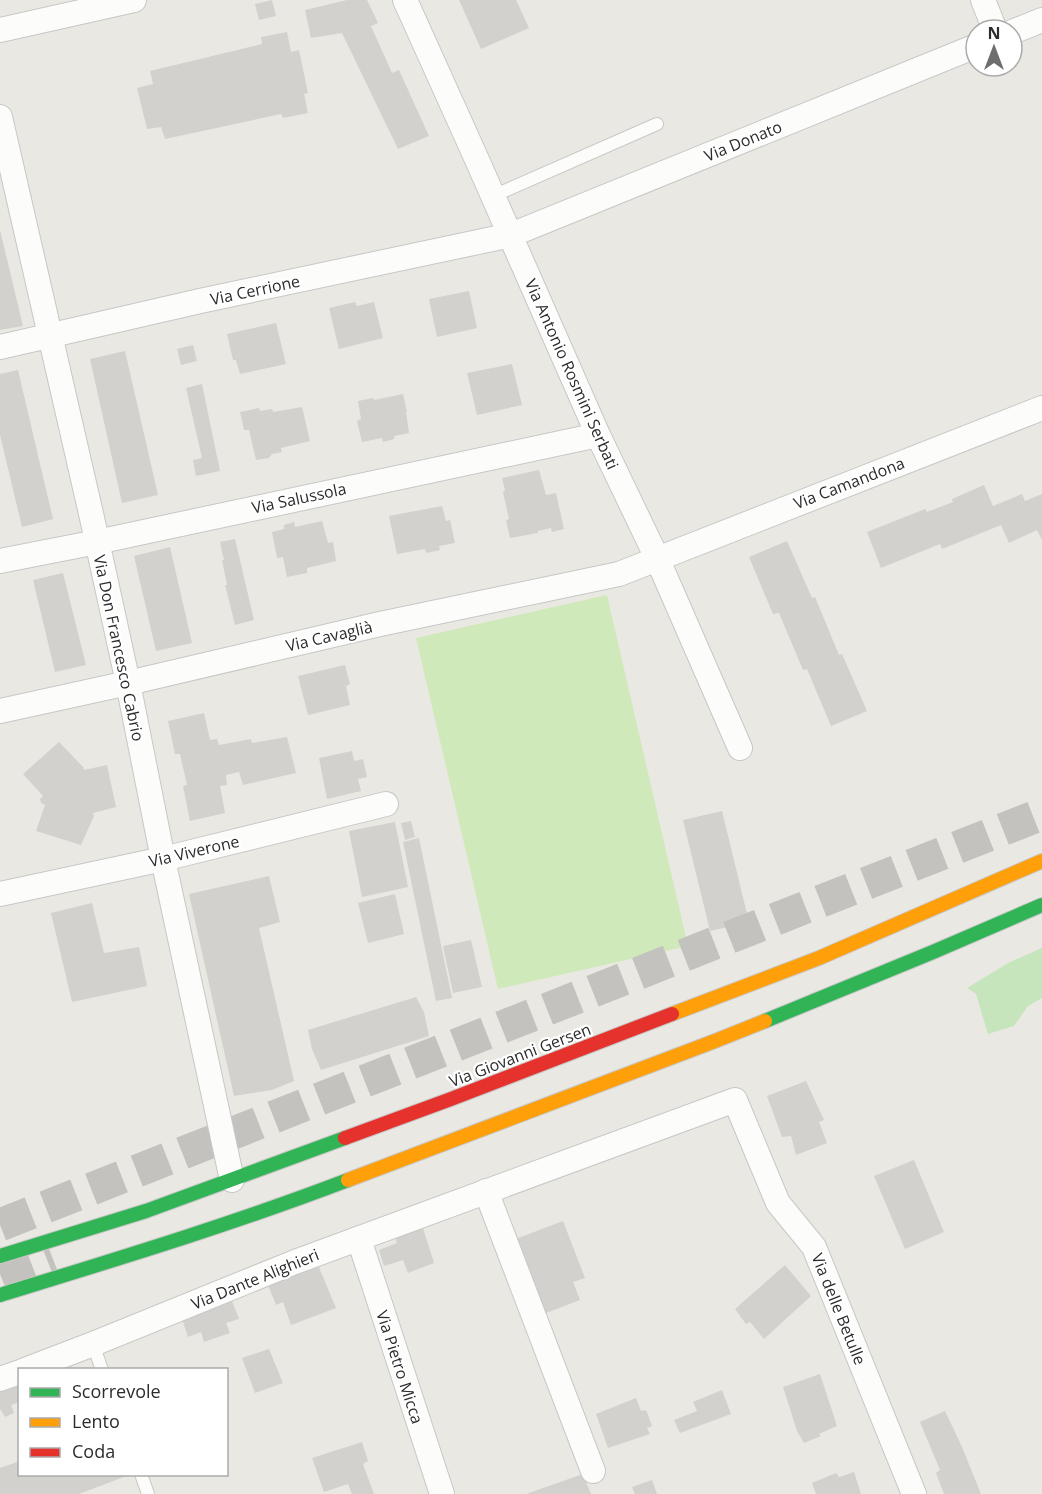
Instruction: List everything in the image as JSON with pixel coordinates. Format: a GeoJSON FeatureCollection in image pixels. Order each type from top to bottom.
{"type":"FeatureCollection","features":[{"type":"Feature","properties":{"kind":"street"},"geometry":{"type":"LineString","coordinates":[[0,30],[134,0]]}},
{"type":"Feature","properties":{"kind":"street","name":"Via Antonio Rosmini Serbati"},"geometry":{"type":"LineString","coordinates":[[405,0],[598,435],[657,558],[740,748]]}},
{"type":"Feature","properties":{"kind":"street"},"geometry":{"type":"LineString","coordinates":[[983,0],[990,18]]}},
{"type":"Feature","properties":{"kind":"street"},"geometry":{"type":"LineString","coordinates":[[1024,27],[1042,20]]}},
{"type":"Feature","properties":{"kind":"street","name":"Via Donato"},"geometry":{"type":"LineString","coordinates":[[511,236],[964,51]]}},
{"type":"Feature","properties":{"kind":"street","name":"Via Don Francesco Cabrio"},"geometry":{"type":"LineString","coordinates":[[0,117],[128,683],[232,1180]]}},
{"type":"Feature","properties":{"kind":"street","name":"Via Cerrione"},"geometry":{"type":"LineString","coordinates":[[0,347],[200,301],[511,236]]}},
{"type":"Feature","properties":{"kind":"street","name":"Via Camandona"},"geometry":{"type":"LineString","coordinates":[[657,558],[1042,408]]}},
{"type":"Feature","properties":{"kind":"street","name":"Via Salussola"},"geometry":{"type":"LineString","coordinates":[[0,561],[598,435]]}},
{"type":"Feature","properties":{"kind":"street","name":"Via Cavaglià"},"geometry":{"type":"LineString","coordinates":[[0,711],[380,624],[619,574],[657,558]]}},
{"type":"Feature","properties":{"kind":"street","name":"Via Viverone"},"geometry":{"type":"LineString","coordinates":[[0,894],[163,859],[386,804]]}},
{"type":"Feature","properties":{"kind":"street","name":"Via Giovanni Gersen"},"geometry":{"type":"LineString","coordinates":[[0,1256],[146,1211],[451,1099],[819,958],[1042,861]]}},
{"type":"Feature","properties":{"kind":"street"},"geometry":{"type":"LineString","coordinates":[[0,1295],[148,1250],[291,1202],[715,1041],[1042,905]]}},
{"type":"Feature","properties":{"kind":"street","name":"Via Dante Alighieri"},"geometry":{"type":"LineString","coordinates":[[30,1368],[295,1262],[735,1100]]}},
{"type":"Feature","properties":{"kind":"street","name":"Via delle Betulle"},"geometry":{"type":"LineString","coordinates":[[735,1100],[778,1203],[814,1247],[914,1494]]}},
{"type":"Feature","properties":{"kind":"street"},"geometry":{"type":"LineString","coordinates":[[486,1191],[593,1471]]}},
{"type":"Feature","properties":{"kind":"street","name":"Via Pietro Micca"},"geometry":{"type":"LineString","coordinates":[[359,1239],[442,1494]]}},
{"type":"Feature","properties":{"kind":"street"},"geometry":{"type":"LineString","coordinates":[[0,1379],[18,1373]]}},
{"type":"Feature","properties":{"kind":"lane"},"geometry":{"type":"LineString","coordinates":[[493,196],[657,124]]}},
{"type":"Feature","properties":{"kind":"lane"},"geometry":{"type":"LineString","coordinates":[[93,1344],[101,1368]]}},
{"type":"Feature","properties":{"kind":"lane"},"geometry":{"type":"LineString","coordinates":[[142,1476],[148,1494]]}},
{"type":"Feature","properties":{"kind":"green space"},"geometry":{"type":"Polygon","coordinates":[[[607,595],[688,946],[498,989],[416,638],[607,595]]]}},
{"type":"Feature","properties":{"kind":"green space"},"geometry":{"type":"Polygon","coordinates":[[[1042,948],[1042,998],[1028,1006],[1014,1026],[988,1034],[976,994],[967,988],[1008,963],[1042,948]]]}},
{"type":"Feature","properties":{"kind":"building"},"geometry":{"type":"Polygon","coordinates":[[[272,0],[276,16],[259,20],[255,4],[272,0]]]}},
{"type":"Feature","properties":{"kind":"building"},"geometry":{"type":"Polygon","coordinates":[[[347,0],[367,0],[378,23],[371,26],[392,73],[399,70],[429,136],[398,149],[342,33],[311,38],[305,10],[347,0]]]}},
{"type":"Feature","properties":{"kind":"building"},"geometry":{"type":"Polygon","coordinates":[[[459,0],[516,0],[529,28],[481,49],[459,0]]]}},
{"type":"Feature","properties":{"kind":"building"},"geometry":{"type":"Polygon","coordinates":[[[287,32],[291,52],[299,50],[308,93],[304,94],[308,113],[283,118],[281,114],[165,139],[161,127],[147,129],[137,88],[153,84],[150,71],[262,44],[261,37],[287,32]]]}},
{"type":"Feature","properties":{"kind":"building"},"geometry":{"type":"Polygon","coordinates":[[[0,230],[23,326],[0,330],[0,230]]]}},
{"type":"Feature","properties":{"kind":"building"},"geometry":{"type":"Polygon","coordinates":[[[469,291],[477,328],[437,337],[429,299],[469,291]]]}},
{"type":"Feature","properties":{"kind":"building"},"geometry":{"type":"Polygon","coordinates":[[[355,302],[357,306],[374,302],[383,338],[339,349],[329,308],[355,302]]]}},
{"type":"Feature","properties":{"kind":"building"},"geometry":{"type":"Polygon","coordinates":[[[276,323],[286,364],[240,374],[236,360],[233,360],[227,334],[276,323]]]}},
{"type":"Feature","properties":{"kind":"building"},"geometry":{"type":"Polygon","coordinates":[[[193,345],[197,361],[181,365],[177,349],[193,345]]]}},
{"type":"Feature","properties":{"kind":"building"},"geometry":{"type":"Polygon","coordinates":[[[125,351],[158,495],[122,503],[90,359],[125,351]]]}},
{"type":"Feature","properties":{"kind":"building"},"geometry":{"type":"Polygon","coordinates":[[[512,364],[522,405],[477,415],[467,373],[512,364]]]}},
{"type":"Feature","properties":{"kind":"building"},"geometry":{"type":"Polygon","coordinates":[[[18,370],[53,519],[22,527],[0,435],[0,374],[18,370]]]}},
{"type":"Feature","properties":{"kind":"building"},"geometry":{"type":"Polygon","coordinates":[[[202,384],[220,471],[196,476],[193,460],[202,458],[186,388],[202,384]]]}},
{"type":"Feature","properties":{"kind":"building"},"geometry":{"type":"Polygon","coordinates":[[[403,394],[409,433],[394,436],[394,439],[383,442],[382,438],[362,442],[357,421],[361,419],[358,401],[403,394]]]}},
{"type":"Feature","properties":{"kind":"building"},"geometry":{"type":"Polygon","coordinates":[[[302,407],[310,441],[281,448],[282,452],[272,454],[269,458],[256,460],[249,430],[244,430],[240,412],[259,408],[260,411],[272,409],[273,412],[302,407]]]}},
{"type":"Feature","properties":{"kind":"building"},"geometry":{"type":"Polygon","coordinates":[[[539,470],[546,495],[556,493],[564,529],[552,532],[551,528],[510,538],[502,478],[539,470]]]}},
{"type":"Feature","properties":{"kind":"building"},"geometry":{"type":"Polygon","coordinates":[[[984,485],[993,506],[1022,494],[1025,501],[1042,494],[1042,540],[1037,530],[1009,543],[1001,525],[942,549],[940,544],[881,568],[867,532],[925,509],[927,512],[953,502],[952,499],[984,485]]]}},
{"type":"Feature","properties":{"kind":"building"},"geometry":{"type":"Polygon","coordinates":[[[442,506],[446,521],[450,520],[455,543],[439,546],[440,550],[426,553],[425,549],[397,554],[389,516],[442,506]]]}},
{"type":"Feature","properties":{"kind":"building"},"geometry":{"type":"Polygon","coordinates":[[[322,521],[328,543],[333,542],[336,561],[307,568],[307,573],[287,577],[283,557],[277,558],[272,532],[284,529],[284,525],[294,522],[295,527],[322,521]]]}},
{"type":"Feature","properties":{"kind":"building"},"geometry":{"type":"Polygon","coordinates":[[[235,539],[254,620],[235,625],[225,585],[227,585],[220,542],[235,539]]]}},
{"type":"Feature","properties":{"kind":"building"},"geometry":{"type":"Polygon","coordinates":[[[787,541],[867,711],[831,726],[807,669],[803,670],[779,613],[773,614],[749,557],[787,541]]]}},
{"type":"Feature","properties":{"kind":"building"},"geometry":{"type":"Polygon","coordinates":[[[170,547],[192,643],[156,651],[134,556],[170,547]]]}},
{"type":"Feature","properties":{"kind":"building"},"geometry":{"type":"Polygon","coordinates":[[[63,573],[86,665],[55,672],[33,580],[63,573]]]}},
{"type":"Feature","properties":{"kind":"building"},"geometry":{"type":"Polygon","coordinates":[[[345,665],[350,684],[346,686],[350,705],[308,715],[298,676],[345,665]]]}},
{"type":"Feature","properties":{"kind":"building"},"geometry":{"type":"Polygon","coordinates":[[[204,713],[210,740],[217,739],[219,745],[251,739],[252,743],[287,737],[296,773],[243,785],[239,772],[226,775],[227,785],[220,786],[225,813],[190,821],[183,786],[187,785],[180,754],[175,754],[168,721],[204,713]]]}},
{"type":"Feature","properties":{"kind":"building"},"geometry":{"type":"Polygon","coordinates":[[[59,742],[84,770],[107,765],[116,807],[93,813],[94,816],[81,845],[36,831],[45,805],[40,799],[43,796],[23,774],[59,742]]]}},
{"type":"Feature","properties":{"kind":"building"},"geometry":{"type":"Polygon","coordinates":[[[352,751],[354,761],[363,759],[367,777],[358,779],[361,791],[327,799],[319,758],[352,751]]]}},
{"type":"Feature","properties":{"kind":"building"},"geometry":{"type":"Polygon","coordinates":[[[722,811],[749,922],[710,931],[683,820],[722,811]]]}},
{"type":"Feature","properties":{"kind":"building"},"geometry":{"type":"Polygon","coordinates":[[[411,821],[415,837],[405,840],[401,823],[411,821]]]}},
{"type":"Feature","properties":{"kind":"building"},"geometry":{"type":"Polygon","coordinates":[[[395,822],[408,887],[362,897],[349,831],[395,822]]]}},
{"type":"Feature","properties":{"kind":"building"},"geometry":{"type":"Polygon","coordinates":[[[419,838],[452,998],[436,1001],[403,842],[419,838]]]}},
{"type":"Feature","properties":{"kind":"building"},"geometry":{"type":"Polygon","coordinates":[[[269,876],[280,922],[259,928],[294,1081],[272,1090],[234,1096],[189,894],[269,876]]]}},
{"type":"Feature","properties":{"kind":"building"},"geometry":{"type":"Polygon","coordinates":[[[395,894],[404,934],[368,943],[358,903],[395,894]]]}},
{"type":"Feature","properties":{"kind":"building"},"geometry":{"type":"Polygon","coordinates":[[[92,903],[104,953],[139,947],[147,986],[72,1002],[51,913],[92,903]]]}},
{"type":"Feature","properties":{"kind":"building"},"geometry":{"type":"Polygon","coordinates":[[[471,940],[482,987],[453,993],[443,946],[471,940]]]}},
{"type":"Feature","properties":{"kind":"building"},"geometry":{"type":"Polygon","coordinates":[[[416,997],[424,1012],[429,1036],[321,1070],[312,1049],[308,1030],[416,997]]]}},
{"type":"Feature","properties":{"kind":"building"},"geometry":{"type":"Polygon","coordinates":[[[806,1081],[824,1120],[819,1122],[827,1143],[796,1155],[791,1136],[782,1137],[767,1096],[806,1081]]]}},
{"type":"Feature","properties":{"kind":"building"},"geometry":{"type":"Polygon","coordinates":[[[914,1160],[944,1232],[905,1249],[874,1176],[914,1160]]]}},
{"type":"Feature","properties":{"kind":"building"},"geometry":{"type":"Polygon","coordinates":[[[563,1221],[585,1278],[573,1282],[580,1300],[541,1315],[513,1240],[563,1221]]]}},
{"type":"Feature","properties":{"kind":"building"},"geometry":{"type":"Polygon","coordinates":[[[423,1228],[434,1263],[408,1273],[403,1260],[384,1266],[379,1250],[397,1243],[395,1238],[423,1228]]]}},
{"type":"Feature","properties":{"kind":"building"},"geometry":{"type":"Polygon","coordinates":[[[318,1265],[336,1308],[291,1325],[283,1302],[276,1305],[268,1285],[318,1265]]]}},
{"type":"Feature","properties":{"kind":"building"},"geometry":{"type":"Polygon","coordinates":[[[785,1265],[811,1296],[764,1339],[750,1322],[746,1324],[735,1309],[785,1265]]]}},
{"type":"Feature","properties":{"kind":"building"},"geometry":{"type":"Polygon","coordinates":[[[232,1301],[239,1319],[226,1323],[230,1333],[204,1342],[201,1332],[188,1337],[182,1319],[232,1301]]]}},
{"type":"Feature","properties":{"kind":"building"},"geometry":{"type":"Polygon","coordinates":[[[269,1349],[283,1383],[255,1393],[242,1358],[269,1349]]]}},
{"type":"Feature","properties":{"kind":"building"},"geometry":{"type":"Polygon","coordinates":[[[820,1374],[837,1426],[804,1443],[797,1431],[783,1387],[820,1374]]]}},
{"type":"Feature","properties":{"kind":"building"},"geometry":{"type":"Polygon","coordinates":[[[18,1385],[18,1403],[11,1405],[14,1413],[5,1417],[0,1409],[0,1391],[18,1385]]]}},
{"type":"Feature","properties":{"kind":"building"},"geometry":{"type":"Polygon","coordinates":[[[722,1390],[731,1414],[680,1433],[674,1420],[697,1411],[693,1402],[722,1390]]]}},
{"type":"Feature","properties":{"kind":"building"},"geometry":{"type":"Polygon","coordinates":[[[636,1398],[641,1411],[647,1412],[652,1426],[647,1428],[650,1434],[608,1448],[596,1414],[636,1398]]]}},
{"type":"Feature","properties":{"kind":"building"},"geometry":{"type":"Polygon","coordinates":[[[945,1411],[981,1494],[944,1494],[936,1473],[940,1470],[920,1422],[945,1411]]]}},
{"type":"Feature","properties":{"kind":"building"},"geometry":{"type":"Polygon","coordinates":[[[362,1442],[368,1461],[363,1464],[374,1494],[352,1494],[348,1484],[324,1492],[312,1458],[362,1442]]]}},
{"type":"Feature","properties":{"kind":"building"},"geometry":{"type":"Polygon","coordinates":[[[18,1462],[18,1476],[126,1476],[79,1494],[0,1494],[0,1468],[18,1462]]]}},
{"type":"Feature","properties":{"kind":"building"},"geometry":{"type":"Polygon","coordinates":[[[854,1472],[861,1494],[816,1494],[812,1483],[836,1473],[839,1477],[854,1472]]]}},
{"type":"Feature","properties":{"kind":"building"},"geometry":{"type":"Polygon","coordinates":[[[583,1474],[591,1494],[526,1494],[583,1474]]]}},
{"type":"Feature","properties":{"kind":"building"},"geometry":{"type":"Polygon","coordinates":[[[652,1480],[657,1494],[635,1494],[632,1487],[652,1480]]]}},
{"type":"Feature","properties":{"kind":"tunnel"},"geometry":{"type":"LineString","coordinates":[[0,1225],[1042,814]]}},
{"type":"Feature","properties":{"kind":"tunnel"},"geometry":{"type":"LineString","coordinates":[[0,1274],[51,1254]]}},
{"type":"Feature","properties":{"kind":"traffic: fast"},"geometry":{"type":"LineString","coordinates":[[765,1021],[1042,905]]}},
{"type":"Feature","properties":{"kind":"traffic: fast"},"geometry":{"type":"LineString","coordinates":[[0,1256],[146,1211],[345,1138]]}},
{"type":"Feature","properties":{"kind":"traffic: fast"},"geometry":{"type":"LineString","coordinates":[[0,1295],[218,1226],[348,1180]]}},
{"type":"Feature","properties":{"kind":"traffic: slow"},"geometry":{"type":"LineString","coordinates":[[672,1014],[819,958],[1042,861]]}},
{"type":"Feature","properties":{"kind":"traffic: slow"},"geometry":{"type":"LineString","coordinates":[[348,1180],[765,1021]]}},
{"type":"Feature","properties":{"kind":"traffic: jam"},"geometry":{"type":"LineString","coordinates":[[345,1138],[672,1014]]}}]}
